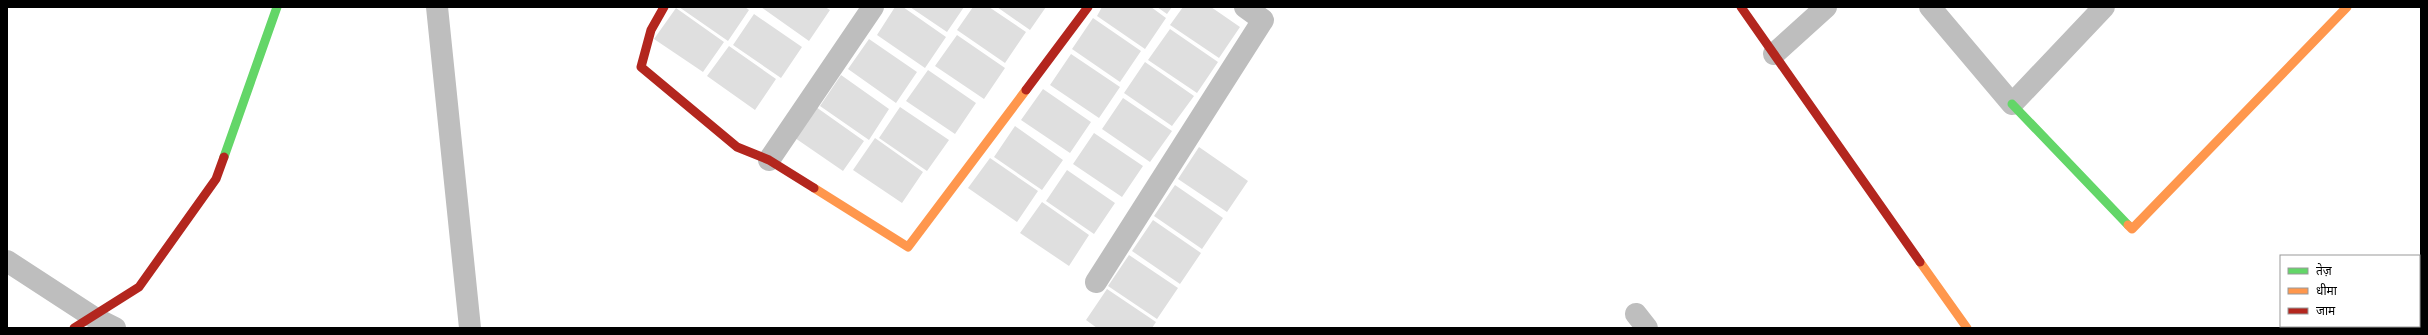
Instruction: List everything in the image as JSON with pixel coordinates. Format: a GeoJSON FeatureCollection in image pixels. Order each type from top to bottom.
{"type":"FeatureCollection","features":[{"type":"Feature","properties":{"kind":"street"},"geometry":{"type":"LineString","coordinates":[[74,328],[139,287],[216,179],[277,7]]}},
{"type":"Feature","properties":{"kind":"street"},"geometry":{"type":"LineString","coordinates":[[437,7],[470,328]]}},
{"type":"Feature","properties":{"kind":"street"},"geometry":{"type":"LineString","coordinates":[[664,7],[652,30],[641,67],[737,147],[768,160],[908,247],[1088,7]]}},
{"type":"Feature","properties":{"kind":"street"},"geometry":{"type":"LineString","coordinates":[[768,160],[873,7]]}},
{"type":"Feature","properties":{"kind":"street"},"geometry":{"type":"LineString","coordinates":[[1096,282],[1263,20],[1245,7]]}},
{"type":"Feature","properties":{"kind":"street"},"geometry":{"type":"LineString","coordinates":[[1741,7],[1967,328]]}},
{"type":"Feature","properties":{"kind":"street"},"geometry":{"type":"LineString","coordinates":[[1774,54],[1826,7]]}},
{"type":"Feature","properties":{"kind":"street"},"geometry":{"type":"LineString","coordinates":[[1930,7],[2012,104],[2132,229],[2347,7]]}},
{"type":"Feature","properties":{"kind":"street"},"geometry":{"type":"LineString","coordinates":[[2012,104],[2104,7]]}},
{"type":"Feature","properties":{"kind":"street"},"geometry":{"type":"LineString","coordinates":[[7,261],[93,317],[115,328]]}},
{"type":"Feature","properties":{"kind":"building"},"geometry":{"type":"Polygon","coordinates":[[[679,7],[745,7],[749,10],[728,41],[679,7]]]}},
{"type":"Feature","properties":{"kind":"building"},"geometry":{"type":"Polygon","coordinates":[[[761,7],[825,7],[830,10],[809,41],[761,7]]]}},
{"type":"Feature","properties":{"kind":"building"},"geometry":{"type":"Polygon","coordinates":[[[895,7],[903,7],[946,37],[925,68],[877,35],[895,7]]]}},
{"type":"Feature","properties":{"kind":"building"},"geometry":{"type":"Polygon","coordinates":[[[910,7],[964,7],[947,32],[910,7]]]}},
{"type":"Feature","properties":{"kind":"building"},"geometry":{"type":"Polygon","coordinates":[[[973,7],[989,7],[1026,32],[1005,63],[957,30],[973,7]]]}},
{"type":"Feature","properties":{"kind":"building"},"geometry":{"type":"Polygon","coordinates":[[[997,7],[1046,7],[1030,30],[997,7]]]}},
{"type":"Feature","properties":{"kind":"building"},"geometry":{"type":"Polygon","coordinates":[[[1102,7],[1151,7],[1166,18],[1145,49],[1097,16],[1102,7]]]}},
{"type":"Feature","properties":{"kind":"building"},"geometry":{"type":"Polygon","coordinates":[[[1157,7],[1172,7],[1167,14],[1157,7]]]}},
{"type":"Feature","properties":{"kind":"building"},"geometry":{"type":"Polygon","coordinates":[[[1183,7],[1211,7],[1240,27],[1219,58],[1170,25],[1183,7]]]}},
{"type":"Feature","properties":{"kind":"building"},"geometry":{"type":"Polygon","coordinates":[[[676,8],[724,42],[703,72],[654,39],[676,8]]]}},
{"type":"Feature","properties":{"kind":"building"},"geometry":{"type":"Polygon","coordinates":[[[754,14],[802,47],[781,78],[733,45],[754,14]]]}},
{"type":"Feature","properties":{"kind":"building"},"geometry":{"type":"Polygon","coordinates":[[[1093,18],[1141,51],[1120,82],[1072,49],[1093,18]]]}},
{"type":"Feature","properties":{"kind":"building"},"geometry":{"type":"Polygon","coordinates":[[[1170,29],[1218,62],[1197,93],[1148,60],[1170,29]]]}},
{"type":"Feature","properties":{"kind":"building"},"geometry":{"type":"Polygon","coordinates":[[[957,35],[1005,68],[984,99],[935,66],[957,35]]]}},
{"type":"Feature","properties":{"kind":"building"},"geometry":{"type":"Polygon","coordinates":[[[869,39],[917,72],[896,103],[848,69],[869,39]]]}},
{"type":"Feature","properties":{"kind":"building"},"geometry":{"type":"Polygon","coordinates":[[[729,46],[776,79],[755,110],[707,76],[729,46]]]}},
{"type":"Feature","properties":{"kind":"building"},"geometry":{"type":"Polygon","coordinates":[[[1071,54],[1120,87],[1099,118],[1050,85],[1071,54]]]}},
{"type":"Feature","properties":{"kind":"building"},"geometry":{"type":"Polygon","coordinates":[[[1145,62],[1194,96],[1172,126],[1124,93],[1145,62]]]}},
{"type":"Feature","properties":{"kind":"building"},"geometry":{"type":"Polygon","coordinates":[[[928,70],[976,103],[955,134],[906,101],[928,70]]]}},
{"type":"Feature","properties":{"kind":"building"},"geometry":{"type":"Polygon","coordinates":[[[841,75],[889,109],[869,140],[820,106],[841,75]]]}},
{"type":"Feature","properties":{"kind":"building"},"geometry":{"type":"Polygon","coordinates":[[[1043,89],[1091,122],[1070,153],[1021,120],[1043,89]]]}},
{"type":"Feature","properties":{"kind":"building"},"geometry":{"type":"Polygon","coordinates":[[[1123,98],[1172,131],[1150,162],[1102,129],[1123,98]]]}},
{"type":"Feature","properties":{"kind":"building"},"geometry":{"type":"Polygon","coordinates":[[[816,107],[864,141],[843,171],[795,138],[816,107]]]}},
{"type":"Feature","properties":{"kind":"building"},"geometry":{"type":"Polygon","coordinates":[[[900,107],[949,140],[927,171],[879,138],[900,107]]]}},
{"type":"Feature","properties":{"kind":"building"},"geometry":{"type":"Polygon","coordinates":[[[1015,126],[1063,160],[1042,190],[994,157],[1015,126]]]}},
{"type":"Feature","properties":{"kind":"building"},"geometry":{"type":"Polygon","coordinates":[[[1094,133],[1143,166],[1122,197],[1073,164],[1094,133]]]}},
{"type":"Feature","properties":{"kind":"building"},"geometry":{"type":"Polygon","coordinates":[[[875,138],[923,172],[902,203],[853,170],[875,138]]]}},
{"type":"Feature","properties":{"kind":"building"},"geometry":{"type":"Polygon","coordinates":[[[1199,147],[1248,181],[1227,212],[1178,179],[1199,147]]]}},
{"type":"Feature","properties":{"kind":"building"},"geometry":{"type":"Polygon","coordinates":[[[990,158],[1038,191],[1017,222],[968,188],[990,158]]]}},
{"type":"Feature","properties":{"kind":"building"},"geometry":{"type":"Polygon","coordinates":[[[1067,170],[1115,203],[1094,234],[1046,201],[1067,170]]]}},
{"type":"Feature","properties":{"kind":"building"},"geometry":{"type":"Polygon","coordinates":[[[1175,185],[1223,218],[1202,249],[1154,216],[1175,185]]]}},
{"type":"Feature","properties":{"kind":"building"},"geometry":{"type":"Polygon","coordinates":[[[1042,202],[1089,235],[1069,266],[1020,233],[1042,202]]]}},
{"type":"Feature","properties":{"kind":"building"},"geometry":{"type":"Polygon","coordinates":[[[1153,220],[1201,253],[1180,284],[1132,251],[1153,220]]]}},
{"type":"Feature","properties":{"kind":"building"},"geometry":{"type":"Polygon","coordinates":[[[1129,255],[1178,288],[1157,319],[1108,286],[1129,255]]]}},
{"type":"Feature","properties":{"kind":"building"},"geometry":{"type":"Polygon","coordinates":[[[1107,289],[1156,322],[1152,328],[1097,328],[1086,320],[1107,289]]]}},
{"type":"Feature","properties":{"kind":"traffic: fast"},"geometry":{"type":"LineString","coordinates":[[224,157],[277,7]]}},
{"type":"Feature","properties":{"kind":"traffic: fast"},"geometry":{"type":"LineString","coordinates":[[2012,104],[2128,225]]}},
{"type":"Feature","properties":{"kind":"traffic: slow"},"geometry":{"type":"LineString","coordinates":[[2128,225],[2132,229],[2347,7]]}},
{"type":"Feature","properties":{"kind":"traffic: slow"},"geometry":{"type":"LineString","coordinates":[[814,188],[908,247],[1026,90]]}},
{"type":"Feature","properties":{"kind":"traffic: slow"},"geometry":{"type":"LineString","coordinates":[[1920,262],[1967,328]]}},
{"type":"Feature","properties":{"kind":"traffic: jam"},"geometry":{"type":"LineString","coordinates":[[664,7],[651,30],[641,67],[737,147],[769,160],[814,188]]}},
{"type":"Feature","properties":{"kind":"traffic: jam"},"geometry":{"type":"LineString","coordinates":[[1026,90],[1088,7]]}},
{"type":"Feature","properties":{"kind":"traffic: jam"},"geometry":{"type":"LineString","coordinates":[[1741,7],[1920,262]]}},
{"type":"Feature","properties":{"kind":"traffic: jam"},"geometry":{"type":"LineString","coordinates":[[74,328],[139,287],[216,179],[224,157]]}}]}
